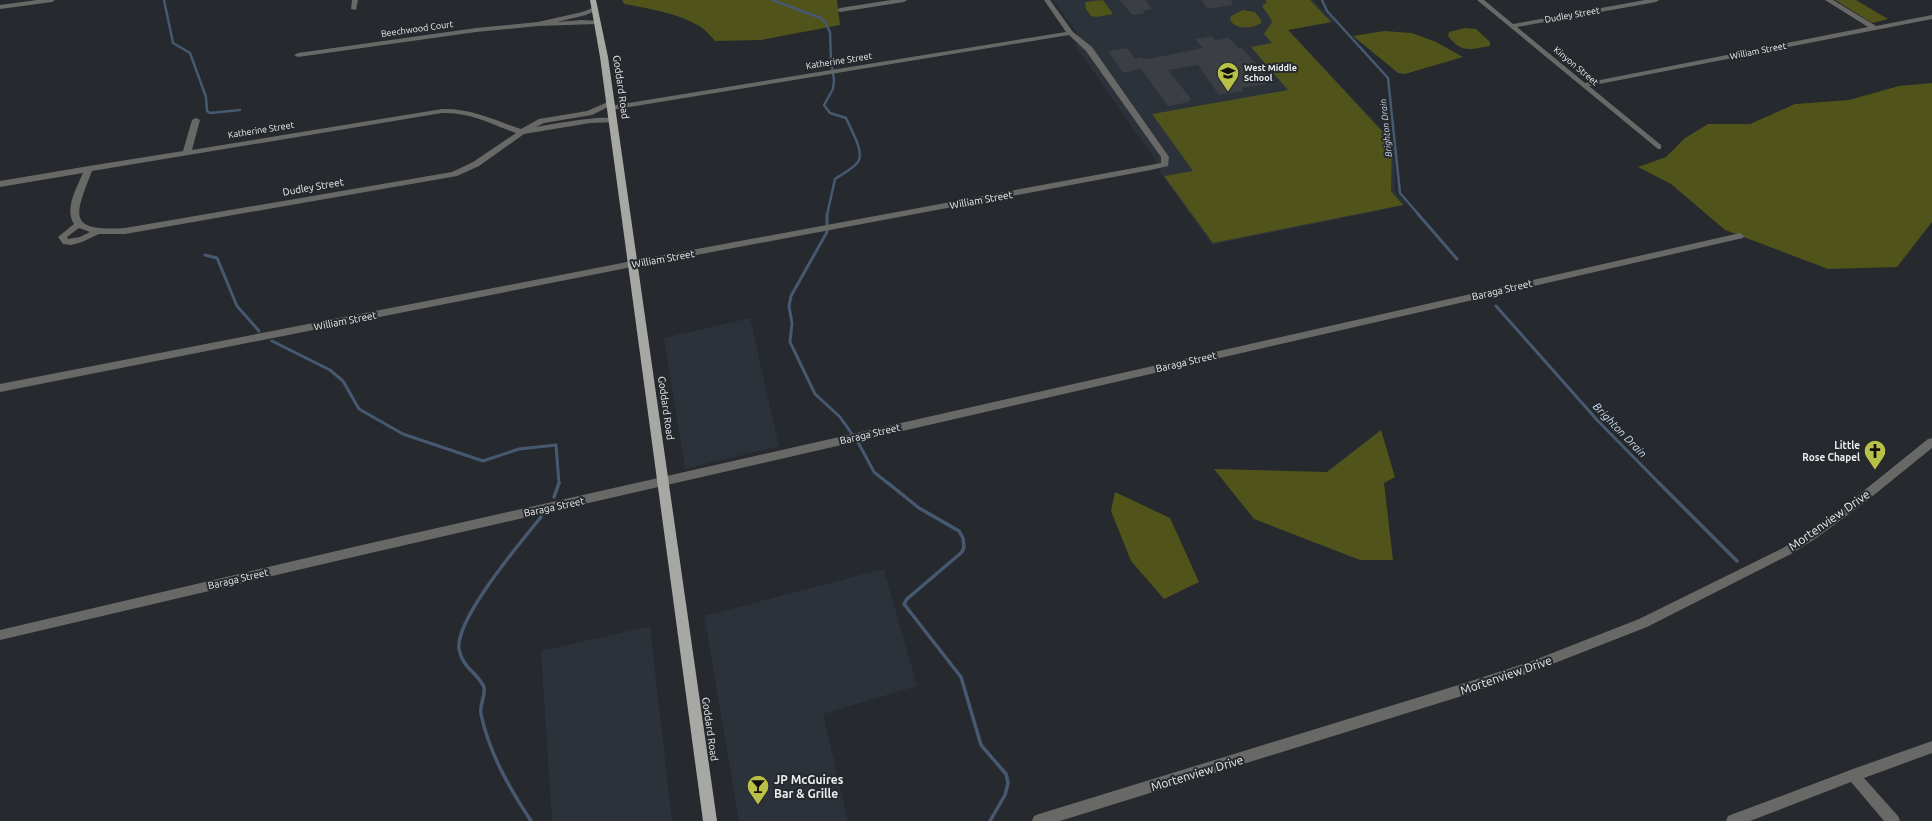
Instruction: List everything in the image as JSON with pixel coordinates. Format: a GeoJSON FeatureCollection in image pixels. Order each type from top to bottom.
{"type":"FeatureCollection","features":[{"type":"Feature","properties":{"kind":"main road","name":"Goddard Road"},"geometry":{"type":"LineString","coordinates":[[594,4],[604,57],[613,120],[710,821]]}},
{"type":"Feature","properties":{"kind":"street"},"geometry":{"type":"LineString","coordinates":[[0,7],[52,0]]}},
{"type":"Feature","properties":{"kind":"street"},"geometry":{"type":"LineString","coordinates":[[354,9],[355,0]]}},
{"type":"Feature","properties":{"kind":"street"},"geometry":{"type":"LineString","coordinates":[[840,10],[904,0]]}},
{"type":"Feature","properties":{"kind":"street"},"geometry":{"type":"LineString","coordinates":[[1047,0],[1071,34]]}},
{"type":"Feature","properties":{"kind":"street","name":"Kinyon Street"},"geometry":{"type":"LineString","coordinates":[[1480,0],[1658,147]]}},
{"type":"Feature","properties":{"kind":"street","name":"Dudley Street"},"geometry":{"type":"LineString","coordinates":[[1512,26],[1656,0]]}},
{"type":"Feature","properties":{"kind":"street"},"geometry":{"type":"LineString","coordinates":[[1828,0],[1874,28]]}},
{"type":"Feature","properties":{"kind":"street","name":"Beechwood Court"},"geometry":{"type":"LineString","coordinates":[[298,55],[476,30],[538,24],[584,14],[594,4]]}},
{"type":"Feature","properties":{"kind":"street","name":"William Street"},"geometry":{"type":"LineString","coordinates":[[1584,85],[1932,17]]}},
{"type":"Feature","properties":{"kind":"street","name":"Beechwood Court"},"geometry":{"type":"LineString","coordinates":[[538,24],[550,25],[577,22],[597,22]]}},
{"type":"Feature","properties":{"kind":"street","name":"Katherine Street"},"geometry":{"type":"LineString","coordinates":[[522,132],[542,121],[589,113],[611,106],[1071,34]]}},
{"type":"Feature","properties":{"kind":"street","name":"William Street"},"geometry":{"type":"LineString","coordinates":[[0,388],[632,264],[1151,168],[1165,164],[1165,157],[1089,49],[1071,34]]}},
{"type":"Feature","properties":{"kind":"street","name":"Katherine Street"},"geometry":{"type":"LineString","coordinates":[[0,184],[89,168],[450,110],[474,112],[522,132],[590,121],[613,120]]}},
{"type":"Feature","properties":{"kind":"street"},"geometry":{"type":"LineString","coordinates":[[188,152],[196,120]]}},
{"type":"Feature","properties":{"kind":"street","name":"Dudley Street"},"geometry":{"type":"LineString","coordinates":[[97,231],[76,242],[66,242],[62,237],[79,224],[97,231],[125,231],[446,176],[466,170],[522,132]]}},
{"type":"Feature","properties":{"kind":"street"},"geometry":{"type":"LineString","coordinates":[[79,224],[75,219],[74,210],[89,168]]}},
{"type":"Feature","properties":{"kind":"street","name":"Baraga Street"},"geometry":{"type":"LineString","coordinates":[[0,635],[346,554],[663,483],[851,438],[1740,236]]}},
{"type":"Feature","properties":{"kind":"street","name":"Mortenview Drive"},"geometry":{"type":"LineString","coordinates":[[1039,821],[1466,689],[1532,666],[1643,623],[1787,551],[1873,490],[1932,442]]}},
{"type":"Feature","properties":{"kind":"street"},"geometry":{"type":"LineString","coordinates":[[1733,821],[1853,775],[1932,747]]}},
{"type":"Feature","properties":{"kind":"street"},"geometry":{"type":"LineString","coordinates":[[1853,775],[1893,821]]}},
{"type":"Feature","properties":{"kind":"shaded area","name":"West Middle School"},"geometry":{"type":"Polygon","coordinates":[[[1053,0],[1313,0],[1335,22],[1289,30],[1394,142],[1395,190],[1407,205],[1212,245],[1163,177],[1154,158],[1074,44],[1083,42],[1053,0]]]}},
{"type":"Feature","properties":{"kind":"shaded area"},"geometry":{"type":"Polygon","coordinates":[[[750,318],[779,446],[685,469],[664,338],[750,318]]]}},
{"type":"Feature","properties":{"kind":"shaded area"},"geometry":{"type":"Polygon","coordinates":[[[884,569],[917,686],[823,714],[848,821],[739,821],[704,616],[884,569]]]}},
{"type":"Feature","properties":{"kind":"shaded area"},"geometry":{"type":"Polygon","coordinates":[[[650,626],[672,821],[552,821],[541,651],[650,626]]]}},
{"type":"Feature","properties":{"kind":"green space"},"geometry":{"type":"Polygon","coordinates":[[[622,0],[837,0],[840,25],[761,40],[715,41],[701,27],[683,18],[664,12],[624,4],[622,0]]]}},
{"type":"Feature","properties":{"kind":"green space"},"geometry":{"type":"Polygon","coordinates":[[[1103,0],[1113,14],[1097,17],[1091,16],[1086,9],[1085,2],[1103,0]]]}},
{"type":"Feature","properties":{"kind":"green space","name":"West Middle School"},"geometry":{"type":"Polygon","coordinates":[[[1265,0],[1310,0],[1331,22],[1288,30],[1392,142],[1391,191],[1403,205],[1213,243],[1164,176],[1193,171],[1152,114],[1288,90],[1251,47],[1272,43],[1264,34],[1272,22],[1262,6],[1267,2],[1265,0]]]}},
{"type":"Feature","properties":{"kind":"green space"},"geometry":{"type":"Polygon","coordinates":[[[1835,0],[1856,0],[1888,19],[1872,23],[1835,0]]]}},
{"type":"Feature","properties":{"kind":"green space"},"geometry":{"type":"Polygon","coordinates":[[[1243,10],[1255,12],[1261,20],[1261,23],[1244,28],[1236,26],[1230,20],[1231,16],[1243,10]]]}},
{"type":"Feature","properties":{"kind":"green space"},"geometry":{"type":"Polygon","coordinates":[[[1465,28],[1476,29],[1490,42],[1490,46],[1472,49],[1462,48],[1453,42],[1448,36],[1449,32],[1465,28]]]}},
{"type":"Feature","properties":{"kind":"green space"},"geometry":{"type":"Polygon","coordinates":[[[1384,31],[1412,33],[1436,42],[1463,57],[1405,74],[1398,73],[1353,36],[1384,31]]]}},
{"type":"Feature","properties":{"kind":"green space"},"geometry":{"type":"Polygon","coordinates":[[[1932,83],[1932,222],[1897,267],[1828,269],[1725,230],[1671,184],[1638,167],[1666,157],[1685,138],[1708,124],[1750,124],[1795,104],[1849,100],[1899,86],[1932,83]]]}},
{"type":"Feature","properties":{"kind":"green space"},"geometry":{"type":"Polygon","coordinates":[[[1381,430],[1395,477],[1384,483],[1393,560],[1360,560],[1254,519],[1214,469],[1327,472],[1381,430]]]}},
{"type":"Feature","properties":{"kind":"green space"},"geometry":{"type":"Polygon","coordinates":[[[1115,492],[1170,518],[1199,582],[1164,599],[1131,561],[1111,511],[1115,492]]]}},
{"type":"Feature","properties":{"kind":"building"},"geometry":{"type":"Polygon","coordinates":[[[1120,0],[1145,0],[1152,9],[1143,11],[1145,13],[1132,15],[1120,0]]]}},
{"type":"Feature","properties":{"kind":"building"},"geometry":{"type":"Polygon","coordinates":[[[1201,0],[1232,0],[1232,5],[1208,9],[1201,0]]]}},
{"type":"Feature","properties":{"kind":"building","name":"West Middle School"},"geometry":{"type":"Polygon","coordinates":[[[1212,36],[1215,40],[1229,38],[1238,48],[1242,48],[1271,80],[1265,81],[1267,84],[1242,88],[1244,91],[1219,95],[1198,65],[1168,70],[1191,99],[1189,100],[1190,102],[1168,106],[1141,69],[1123,73],[1108,51],[1127,48],[1135,59],[1142,57],[1143,59],[1148,59],[1203,48],[1195,39],[1212,36]]]}},
{"type":"Feature","properties":{"kind":"waterway"},"geometry":{"type":"LineString","coordinates":[[164,0],[173,43],[190,53],[206,97],[207,111],[210,113],[240,110]]}},
{"type":"Feature","properties":{"kind":"waterway"},"geometry":{"type":"LineString","coordinates":[[772,0],[821,18],[825,22],[830,32],[831,61],[834,80],[833,89],[824,105],[830,113],[846,118],[858,146],[860,158],[853,167],[835,179],[827,215]]}},
{"type":"Feature","properties":{"kind":"waterway","name":"Brighton Drain"},"geometry":{"type":"LineString","coordinates":[[1322,0],[1327,11],[1388,78],[1400,193],[1419,215]]}},
{"type":"Feature","properties":{"kind":"waterway","name":"Brighton Drain"},"geometry":{"type":"LineString","coordinates":[[1418,214],[1457,259]]}},
{"type":"Feature","properties":{"kind":"waterway"},"geometry":{"type":"LineString","coordinates":[[827,215],[827,232],[791,296],[789,306],[792,323],[790,342],[815,394],[840,417],[859,444],[874,472],[889,484]]}},
{"type":"Feature","properties":{"kind":"waterway"},"geometry":{"type":"LineString","coordinates":[[205,255],[217,258],[237,306],[259,331]]}},
{"type":"Feature","properties":{"kind":"waterway","name":"Brighton Drain"},"geometry":{"type":"LineString","coordinates":[[1496,306],[1598,421],[1660,484]]}},
{"type":"Feature","properties":{"kind":"waterway"},"geometry":{"type":"LineString","coordinates":[[272,341],[330,370],[343,381],[359,409],[403,434],[483,461],[519,449],[556,445],[559,483]]}},
{"type":"Feature","properties":{"kind":"waterway"},"geometry":{"type":"LineString","coordinates":[[554,497],[559,483]]}},
{"type":"Feature","properties":{"kind":"waterway"},"geometry":{"type":"LineString","coordinates":[[888,483],[919,508],[959,531],[963,538],[964,547],[962,552],[907,599],[904,604],[961,677],[981,745],[1006,774],[1008,783],[1005,795],[990,821]]}},
{"type":"Feature","properties":{"kind":"waterway","name":"Brighton Drain"},"geometry":{"type":"LineString","coordinates":[[1660,484],[1737,561]]}},
{"type":"Feature","properties":{"kind":"waterway"},"geometry":{"type":"LineString","coordinates":[[531,821],[515,796],[489,743],[481,714],[484,687],[463,661],[459,649],[461,636],[467,619],[478,601],[505,562],[541,517]]}},
{"type":"Feature","properties":{"kind":"place","name":"West Middle School"},"geometry":{"type":"Point","coordinates":[1228,92]}},
{"type":"Feature","properties":{"kind":"place","name":"Little Rose Chapel"},"geometry":{"type":"Point","coordinates":[1875,470]}},
{"type":"Feature","properties":{"kind":"place","name":"JP McGuires Bar & Grille"},"geometry":{"type":"Point","coordinates":[758,806]}}]}
